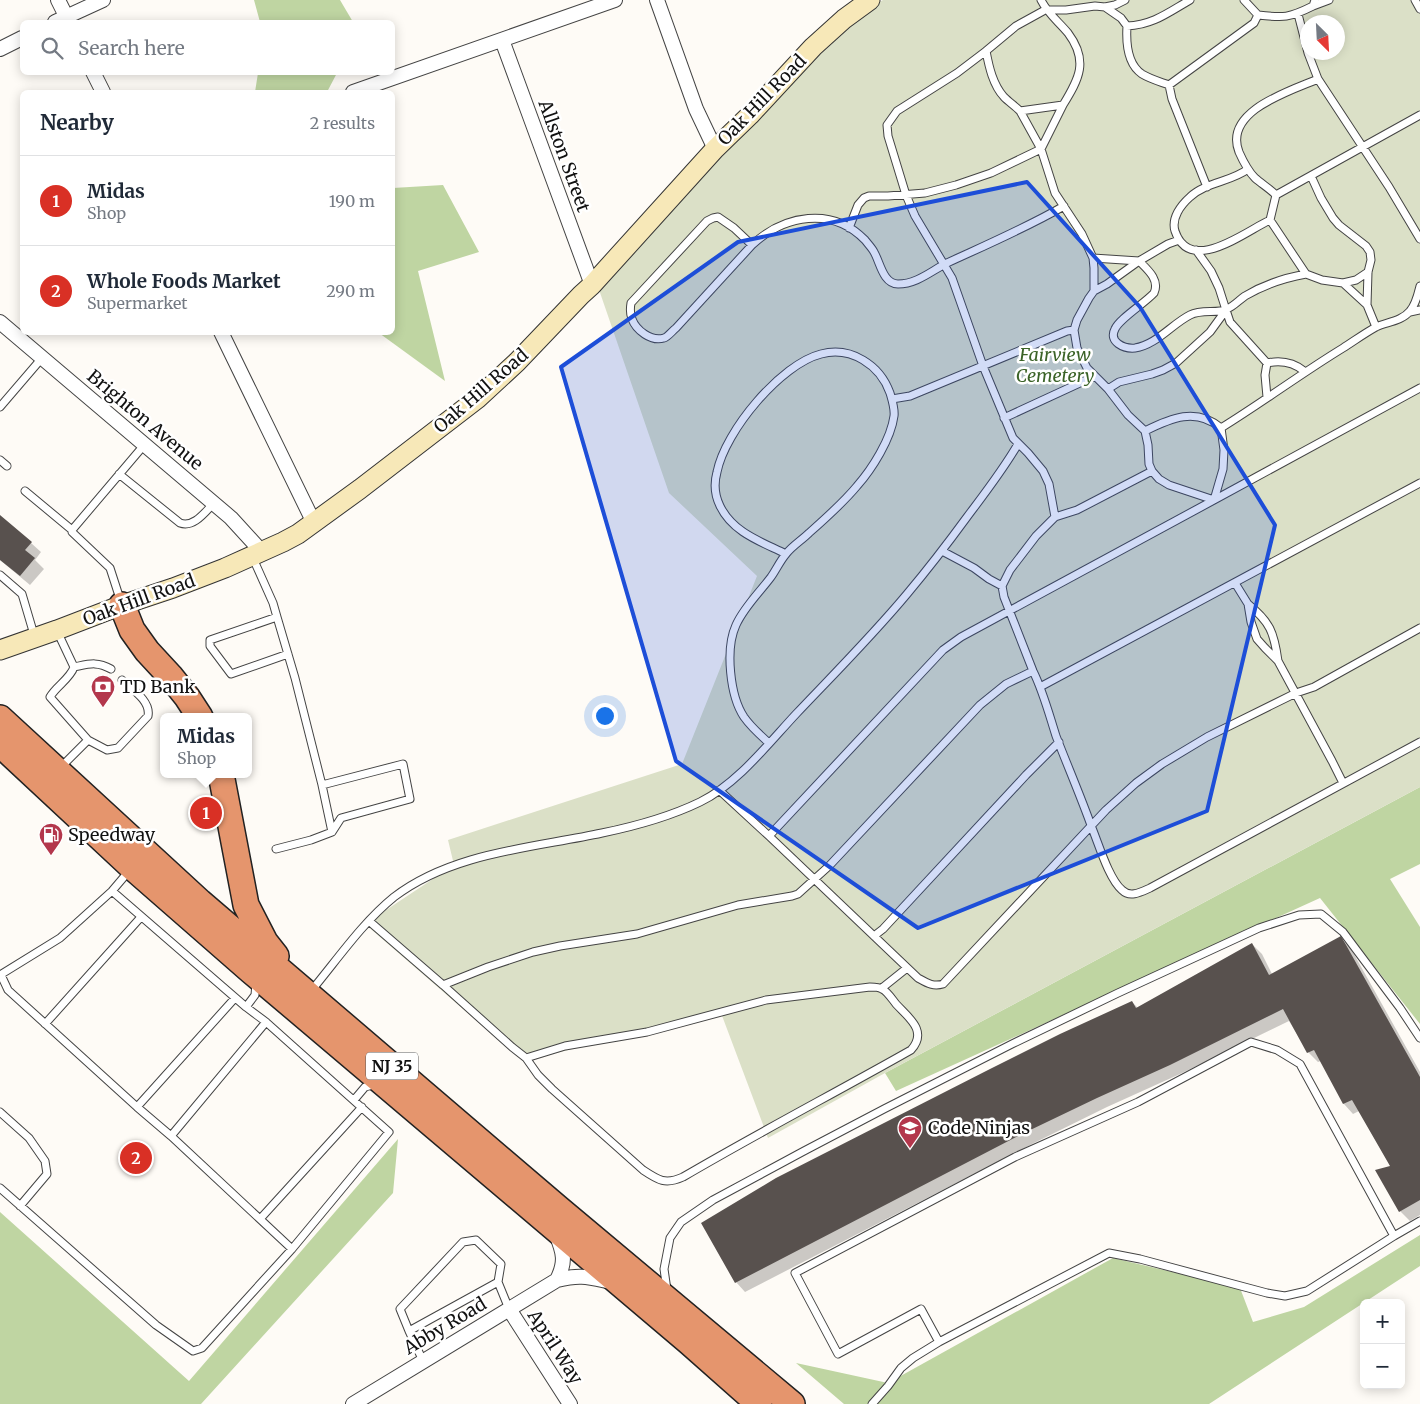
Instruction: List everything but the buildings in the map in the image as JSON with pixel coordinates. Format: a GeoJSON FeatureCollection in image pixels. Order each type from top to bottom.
{"type":"FeatureCollection","features":[{"type":"Feature","properties":{"kind":"highway"},"geometry":{"type":"LineString","coordinates":[[122,605],[132,630],[147,651],[172,677],[197,713]]}},
{"type":"Feature","properties":{"kind":"highway","name":"NJ 35"},"geometry":{"type":"LineString","coordinates":[[0,718],[200,902],[792,1404]]}},
{"type":"Feature","properties":{"kind":"highway","name":"NJ 35"},"geometry":{"type":"LineString","coordinates":[[0,744],[132,867],[251,971],[267,995],[389,1088],[620,1283],[759,1404]]}},
{"type":"Feature","properties":{"kind":"highway"},"geometry":{"type":"LineString","coordinates":[[222,778],[246,905],[265,942],[308,994]]}},
{"type":"Feature","properties":{"kind":"street"},"geometry":{"type":"LineString","coordinates":[[58,0],[64,20]]}},
{"type":"Feature","properties":{"kind":"street"},"geometry":{"type":"LineString","coordinates":[[66,20],[103,0]]}},
{"type":"Feature","properties":{"kind":"street"},"geometry":{"type":"LineString","coordinates":[[359,90],[615,0]]}},
{"type":"Feature","properties":{"kind":"street"},"geometry":{"type":"LineString","coordinates":[[657,0],[696,109],[715,149]]}},
{"type":"Feature","properties":{"kind":"street","name":"Oak Hill Road"},"geometry":{"type":"LineString","coordinates":[[0,650],[174,588],[257,554],[283,542],[314,523],[360,489],[477,399],[517,362],[592,285],[715,149],[750,115],[813,47],[844,19],[870,0]]}},
{"type":"Feature","properties":{"kind":"street"},"geometry":{"type":"LineString","coordinates":[[0,50],[20,39]]}},
{"type":"Feature","properties":{"kind":"street","name":"Allston Street"},"geometry":{"type":"LineString","coordinates":[[502,40],[592,285]]}},
{"type":"Feature","properties":{"kind":"street"},"geometry":{"type":"LineString","coordinates":[[95,75],[102,90]]}},
{"type":"Feature","properties":{"kind":"street","name":"Brighton Avenue"},"geometry":{"type":"LineString","coordinates":[[0,322],[20,333]]}},
{"type":"Feature","properties":{"kind":"street"},"geometry":{"type":"LineString","coordinates":[[222,335],[314,523]]}},
{"type":"Feature","properties":{"kind":"street","name":"Brighton Avenue"},"geometry":{"type":"LineString","coordinates":[[25,336],[42,358],[231,518],[257,554]]}},
{"type":"Feature","properties":{"kind":"street"},"geometry":{"type":"LineString","coordinates":[[553,1227],[562,1248],[562,1271],[557,1280]]}},
{"type":"Feature","properties":{"kind":"street","name":"Abby Road"},"geometry":{"type":"LineString","coordinates":[[352,1404],[557,1280],[572,1276],[585,1276],[620,1283]]}},
{"type":"Feature","properties":{"kind":"street","name":"April Way"},"geometry":{"type":"LineString","coordinates":[[509,1310],[570,1404]]}},
{"type":"Feature","properties":{"kind":"lane"},"geometry":{"type":"LineString","coordinates":[[849,228],[858,205],[864,198],[869,196],[925,193],[969,181],[991,173],[1041,149],[1079,76],[1079,57],[1068,34],[1046,10],[1041,0]]}},
{"type":"Feature","properties":{"kind":"lane"},"geometry":{"type":"LineString","coordinates":[[1105,7],[1116,5],[1125,0]]}},
{"type":"Feature","properties":{"kind":"lane"},"geometry":{"type":"LineString","coordinates":[[1127,26],[1141,25],[1156,20],[1190,0]]}},
{"type":"Feature","properties":{"kind":"lane"},"geometry":{"type":"LineString","coordinates":[[1244,0],[1258,15],[1282,17],[1298,14],[1314,3],[1329,0]]}},
{"type":"Feature","properties":{"kind":"lane"},"geometry":{"type":"LineString","coordinates":[[1415,0],[1420,9]]}},
{"type":"Feature","properties":{"kind":"lane"},"geometry":{"type":"LineString","coordinates":[[1055,517],[1049,484],[1043,471],[1013,438],[983,366],[952,278],[915,216],[906,195],[888,136],[887,125],[897,111],[957,73],[1016,26],[1046,10],[1066,10],[1094,3],[1105,7],[1121,18],[1127,26],[1126,40],[1128,53],[1133,65],[1144,76],[1169,85]]}},
{"type":"Feature","properties":{"kind":"lane"},"geometry":{"type":"LineString","coordinates":[[1298,14],[1308,53],[1318,79],[1389,187],[1420,239]]}},
{"type":"Feature","properties":{"kind":"lane"},"geometry":{"type":"LineString","coordinates":[[1169,85],[1254,23],[1258,15]]}},
{"type":"Feature","properties":{"kind":"lane"},"geometry":{"type":"LineString","coordinates":[[986,51],[988,63],[998,88],[1004,98],[1020,111],[1041,149],[1055,193],[1082,234],[1093,258],[1094,291]]}},
{"type":"Feature","properties":{"kind":"lane"},"geometry":{"type":"LineString","coordinates":[[1276,195],[1255,177],[1242,160],[1237,148],[1236,138],[1238,129],[1242,121],[1253,111],[1318,79]]}},
{"type":"Feature","properties":{"kind":"lane"},"geometry":{"type":"LineString","coordinates":[[1169,85],[1172,99],[1207,187]]}},
{"type":"Feature","properties":{"kind":"lane"},"geometry":{"type":"LineString","coordinates":[[1020,111],[1063,105]]}},
{"type":"Feature","properties":{"kind":"lane"},"geometry":{"type":"LineString","coordinates":[[1306,274],[1270,220],[1276,195],[1420,115]]}},
{"type":"Feature","properties":{"kind":"lane"},"geometry":{"type":"LineString","coordinates":[[1248,169],[1240,175],[1207,187],[1190,197],[1178,212],[1174,222],[1174,229],[1179,240],[1188,248],[1196,250],[1211,249],[1221,246],[1270,220]]}},
{"type":"Feature","properties":{"kind":"lane"},"geometry":{"type":"LineString","coordinates":[[1311,176],[1333,218],[1366,246],[1370,252],[1367,305],[1376,327]]}},
{"type":"Feature","properties":{"kind":"lane"},"geometry":{"type":"LineString","coordinates":[[752,245],[724,219],[718,217],[707,221],[635,298],[630,310],[632,320],[648,336],[655,339],[664,338],[676,328],[763,235],[788,223],[805,218],[826,219],[849,228],[865,241],[874,252],[887,278],[897,284],[911,282],[926,275],[944,264],[1030,225],[1064,206]]}},
{"type":"Feature","properties":{"kind":"lane"},"geometry":{"type":"LineString","coordinates":[[1179,240],[1168,244],[1139,261],[1094,291],[1077,320],[1074,330],[1077,348],[1087,368],[1108,389],[1128,415],[1145,431],[1152,471],[1159,479],[1169,485],[1214,500]]}},
{"type":"Feature","properties":{"kind":"lane"},"geometry":{"type":"LineString","coordinates":[[1196,250],[1212,270],[1230,322],[1267,363]]}},
{"type":"Feature","properties":{"kind":"lane"},"geometry":{"type":"LineString","coordinates":[[1093,258],[1139,261],[1155,280],[1157,288],[1150,299],[1115,328],[1113,334],[1119,345],[1127,348],[1136,348],[1147,344],[1189,315],[1198,312],[1226,310]]}},
{"type":"Feature","properties":{"kind":"lane"},"geometry":{"type":"LineString","coordinates":[[1108,389],[1119,382],[1158,372],[1176,363],[1210,332],[1226,310],[1261,286],[1306,274],[1322,280],[1343,283],[1356,280],[1368,272]]}},
{"type":"Feature","properties":{"kind":"lane"},"geometry":{"type":"LineString","coordinates":[[1343,283],[1367,305]]}},
{"type":"Feature","properties":{"kind":"lane"},"geometry":{"type":"LineString","coordinates":[[1410,312],[1417,298],[1420,286]]}},
{"type":"Feature","properties":{"kind":"lane"},"geometry":{"type":"LineString","coordinates":[[1222,428],[1304,372],[1376,327],[1410,312],[1420,310]]}},
{"type":"Feature","properties":{"kind":"lane"},"geometry":{"type":"LineString","coordinates":[[892,399],[910,396],[1067,331],[1074,330]]}},
{"type":"Feature","properties":{"kind":"lane"},"geometry":{"type":"LineString","coordinates":[[769,743],[744,718],[737,704],[733,687],[730,655],[731,643],[735,627],[743,612],[772,576],[786,554],[845,500],[870,469],[887,438],[894,416],[892,399],[886,383],[876,370],[864,360],[853,355],[836,352],[823,353],[809,358],[792,368],[755,404],[738,426],[723,453],[717,471],[715,488],[721,508],[728,519],[740,531],[786,554]]}},
{"type":"Feature","properties":{"kind":"lane"},"geometry":{"type":"LineString","coordinates":[[0,407],[42,358]]}},
{"type":"Feature","properties":{"kind":"lane"},"geometry":{"type":"LineString","coordinates":[[1267,363],[1285,361],[1298,366],[1304,372]]}},
{"type":"Feature","properties":{"kind":"lane"},"geometry":{"type":"LineString","coordinates":[[1266,397],[1265,375],[1267,363]]}},
{"type":"Feature","properties":{"kind":"lane"},"geometry":{"type":"LineString","coordinates":[[1004,418],[1095,376]]}},
{"type":"Feature","properties":{"kind":"lane"},"geometry":{"type":"LineString","coordinates":[[769,836],[944,650],[961,636],[1420,388]]}},
{"type":"Feature","properties":{"kind":"lane"},"geometry":{"type":"LineString","coordinates":[[1145,431],[1165,421],[1186,416],[1199,417],[1214,422],[1222,428],[1223,469],[1214,500]]}},
{"type":"Feature","properties":{"kind":"lane"},"geometry":{"type":"LineString","coordinates":[[72,530],[145,444]]}},
{"type":"Feature","properties":{"kind":"lane"},"geometry":{"type":"LineString","coordinates":[[308,994],[369,921],[395,897],[435,874],[467,861],[501,851],[602,834],[641,824],[696,804],[719,790],[740,773],[769,743],[834,675],[905,596],[942,551],[1008,462],[1018,444]]}},
{"type":"Feature","properties":{"kind":"lane"},"geometry":{"type":"LineString","coordinates":[[0,460],[7,466]]}},
{"type":"Feature","properties":{"kind":"lane"},"geometry":{"type":"LineString","coordinates":[[1152,471],[1078,510],[1055,517],[1036,536],[1010,570],[1002,586],[1004,597],[1104,858],[1114,880],[1122,890],[1129,894],[1150,888],[1420,742]]}},
{"type":"Feature","properties":{"kind":"lane"},"geometry":{"type":"LineString","coordinates":[[119,474],[180,523],[186,525],[192,523],[214,503]]}},
{"type":"Feature","properties":{"kind":"lane"},"geometry":{"type":"LineString","coordinates":[[1040,687],[1420,483]]}},
{"type":"Feature","properties":{"kind":"lane"},"geometry":{"type":"LineString","coordinates":[[24,491],[72,530],[110,568],[122,605]]}},
{"type":"Feature","properties":{"kind":"lane"},"geometry":{"type":"LineString","coordinates":[[942,551],[1002,586]]}},
{"type":"Feature","properties":{"kind":"lane"},"geometry":{"type":"LineString","coordinates":[[257,554],[288,654],[322,785],[332,832]]}},
{"type":"Feature","properties":{"kind":"lane"},"geometry":{"type":"LineString","coordinates":[[0,575],[22,594],[35,638]]}},
{"type":"Feature","properties":{"kind":"lane"},"geometry":{"type":"LineString","coordinates":[[1236,583],[1248,604],[1251,622],[1257,639],[1278,661],[1343,783]]}},
{"type":"Feature","properties":{"kind":"lane"},"geometry":{"type":"LineString","coordinates":[[1248,604],[1263,616],[1270,628],[1276,642],[1278,661]]}},
{"type":"Feature","properties":{"kind":"lane"},"geometry":{"type":"LineString","coordinates":[[277,617],[210,640],[210,646],[231,674],[288,654]]}},
{"type":"Feature","properties":{"kind":"lane"},"geometry":{"type":"LineString","coordinates":[[719,790],[918,978],[928,984],[937,986],[943,984],[1112,805],[1136,783],[1162,764],[1207,737],[1296,693],[1314,687],[1420,628]]}},
{"type":"Feature","properties":{"kind":"lane"},"geometry":{"type":"LineString","coordinates":[[57,630],[74,667],[72,672],[50,697],[88,740],[107,750],[118,748],[148,716],[147,704],[122,680]]}},
{"type":"Feature","properties":{"kind":"lane"},"geometry":{"type":"LineString","coordinates":[[74,667],[99,664],[111,669]]}},
{"type":"Feature","properties":{"kind":"lane"},"geometry":{"type":"LineString","coordinates":[[443,985],[533,952],[637,934],[738,905],[798,894],[828,866],[980,705],[1006,684],[1033,671]]}},
{"type":"Feature","properties":{"kind":"lane"},"geometry":{"type":"LineString","coordinates":[[57,771],[88,740]]}},
{"type":"Feature","properties":{"kind":"lane"},"geometry":{"type":"LineString","coordinates":[[874,936],[1059,742]]}},
{"type":"Feature","properties":{"kind":"lane"},"geometry":{"type":"LineString","coordinates":[[276,849],[311,840],[332,832],[341,818],[410,799],[403,764],[322,785]]}},
{"type":"Feature","properties":{"kind":"lane"},"geometry":{"type":"LineString","coordinates":[[132,867],[112,891],[60,938],[0,975],[8,990],[137,1107],[172,1136],[292,1249]]}},
{"type":"Feature","properties":{"kind":"lane"},"geometry":{"type":"LineString","coordinates":[[0,1188],[156,1325],[194,1351],[202,1348],[292,1249],[390,1132],[266,1022],[235,998],[112,891]]}},
{"type":"Feature","properties":{"kind":"lane"},"geometry":{"type":"LineString","coordinates":[[669,1301],[664,1268],[670,1238],[681,1222],[713,1200],[1012,1044],[1259,928],[1299,915],[1321,914],[1343,932],[1420,1038]]}},
{"type":"Feature","properties":{"kind":"lane"},"geometry":{"type":"LineString","coordinates":[[45,1024],[141,917]]}},
{"type":"Feature","properties":{"kind":"lane"},"geometry":{"type":"LineString","coordinates":[[369,921],[526,1058],[538,1075],[552,1089],[643,1170],[657,1180],[675,1180],[911,1050],[917,1044],[919,1036],[917,1028],[882,988]]}},
{"type":"Feature","properties":{"kind":"lane"},"geometry":{"type":"LineString","coordinates":[[526,1058],[565,1046],[647,1032],[766,1000],[870,987],[882,988],[907,968]]}},
{"type":"Feature","properties":{"kind":"lane"},"geometry":{"type":"LineString","coordinates":[[246,1007],[267,995]]}},
{"type":"Feature","properties":{"kind":"lane"},"geometry":{"type":"LineString","coordinates":[[137,1107],[235,998]]}},
{"type":"Feature","properties":{"kind":"lane"},"geometry":{"type":"LineString","coordinates":[[172,1136],[266,1022]]}},
{"type":"Feature","properties":{"kind":"lane"},"geometry":{"type":"LineString","coordinates":[[940,1342],[921,1309],[838,1354],[795,1273],[1015,1157],[1138,1102],[1251,1042],[1277,1050],[1300,1064],[1394,1236]]}},
{"type":"Feature","properties":{"kind":"lane"},"geometry":{"type":"LineString","coordinates":[[357,1062],[366,1078],[365,1087]]}},
{"type":"Feature","properties":{"kind":"lane"},"geometry":{"type":"LineString","coordinates":[[354,1100],[365,1087],[372,1084],[380,1084],[389,1088]]}},
{"type":"Feature","properties":{"kind":"lane"},"geometry":{"type":"LineString","coordinates":[[260,1219],[362,1108]]}},
{"type":"Feature","properties":{"kind":"lane"},"geometry":{"type":"LineString","coordinates":[[0,1112],[29,1138],[45,1161],[47,1174],[20,1206]]}},
{"type":"Feature","properties":{"kind":"lane"},"geometry":{"type":"LineString","coordinates":[[872,1404],[901,1368],[913,1358],[1109,1253],[1140,1259],[1284,1296],[1307,1291],[1420,1221]]}},
{"type":"Feature","properties":{"kind":"lane"},"geometry":{"type":"LineString","coordinates":[[423,1361],[400,1309],[463,1242],[476,1240],[501,1264],[498,1282],[509,1310]]}},
{"type":"Feature","properties":{"kind":"lane"},"geometry":{"type":"LineString","coordinates":[[409,1331],[498,1282]]}},
{"type":"Feature","properties":{"kind":"highlighted area"},"geometry":{"type":"Polygon","coordinates":[[[1027,182],[1140,307],[1275,525],[1207,811],[918,928],[676,761],[561,367],[738,242],[1027,182]]]}},
{"type":"Feature","properties":{"kind":"green space"},"geometry":{"type":"Polygon","coordinates":[[[254,0],[340,0],[352,20],[259,20],[254,0]]]}},
{"type":"Feature","properties":{"kind":"green space","name":"Fairview Cemetery"},"geometry":{"type":"Polygon","coordinates":[[[883,0],[1420,0],[1420,787],[885,1073],[768,1138],[721,1013],[523,1061],[365,924],[454,865],[448,840],[682,764],[757,576],[669,493],[596,281],[838,23],[883,0]]]}},
{"type":"Feature","properties":{"kind":"green space"},"geometry":{"type":"Polygon","coordinates":[[[258,75],[336,75],[328,90],[255,90],[258,75]]]}},
{"type":"Feature","properties":{"kind":"green space"},"geometry":{"type":"Polygon","coordinates":[[[443,185],[479,252],[418,271],[445,381],[382,335],[395,335],[395,188],[443,185]]]}},
{"type":"Feature","properties":{"kind":"green space"},"geometry":{"type":"Polygon","coordinates":[[[1420,787],[1420,864],[1390,879],[1420,927],[1420,1024],[1320,898],[896,1091],[885,1073],[1420,787]]]}},
{"type":"Feature","properties":{"kind":"green space"},"geometry":{"type":"Polygon","coordinates":[[[398,1139],[393,1193],[201,1404],[0,1404],[0,1212],[189,1381],[398,1139]]]}},
{"type":"Feature","properties":{"kind":"green space"},"geometry":{"type":"Polygon","coordinates":[[[1420,1235],[1420,1266],[1370,1299],[1360,1299],[1360,1305],[1209,1404],[844,1404],[796,1363],[888,1383],[1113,1258],[1240,1288],[1253,1322],[1304,1307],[1420,1235]]]}},
{"type":"Feature","properties":{"kind":"place","name":"TD Bank"},"geometry":{"type":"Point","coordinates":[103,708]}},
{"type":"Feature","properties":{"kind":"place","name":"Midas"},"geometry":{"type":"Point","coordinates":[206,813]}},
{"type":"Feature","properties":{"kind":"place","name":"Speedway"},"geometry":{"type":"Point","coordinates":[51,856]}},
{"type":"Feature","properties":{"kind":"place","name":"Code Ninjas"},"geometry":{"type":"Point","coordinates":[910,1149]}},
{"type":"Feature","properties":{"kind":"place","name":"Whole Foods Market"},"geometry":{"type":"Point","coordinates":[136,1158]}}]}
